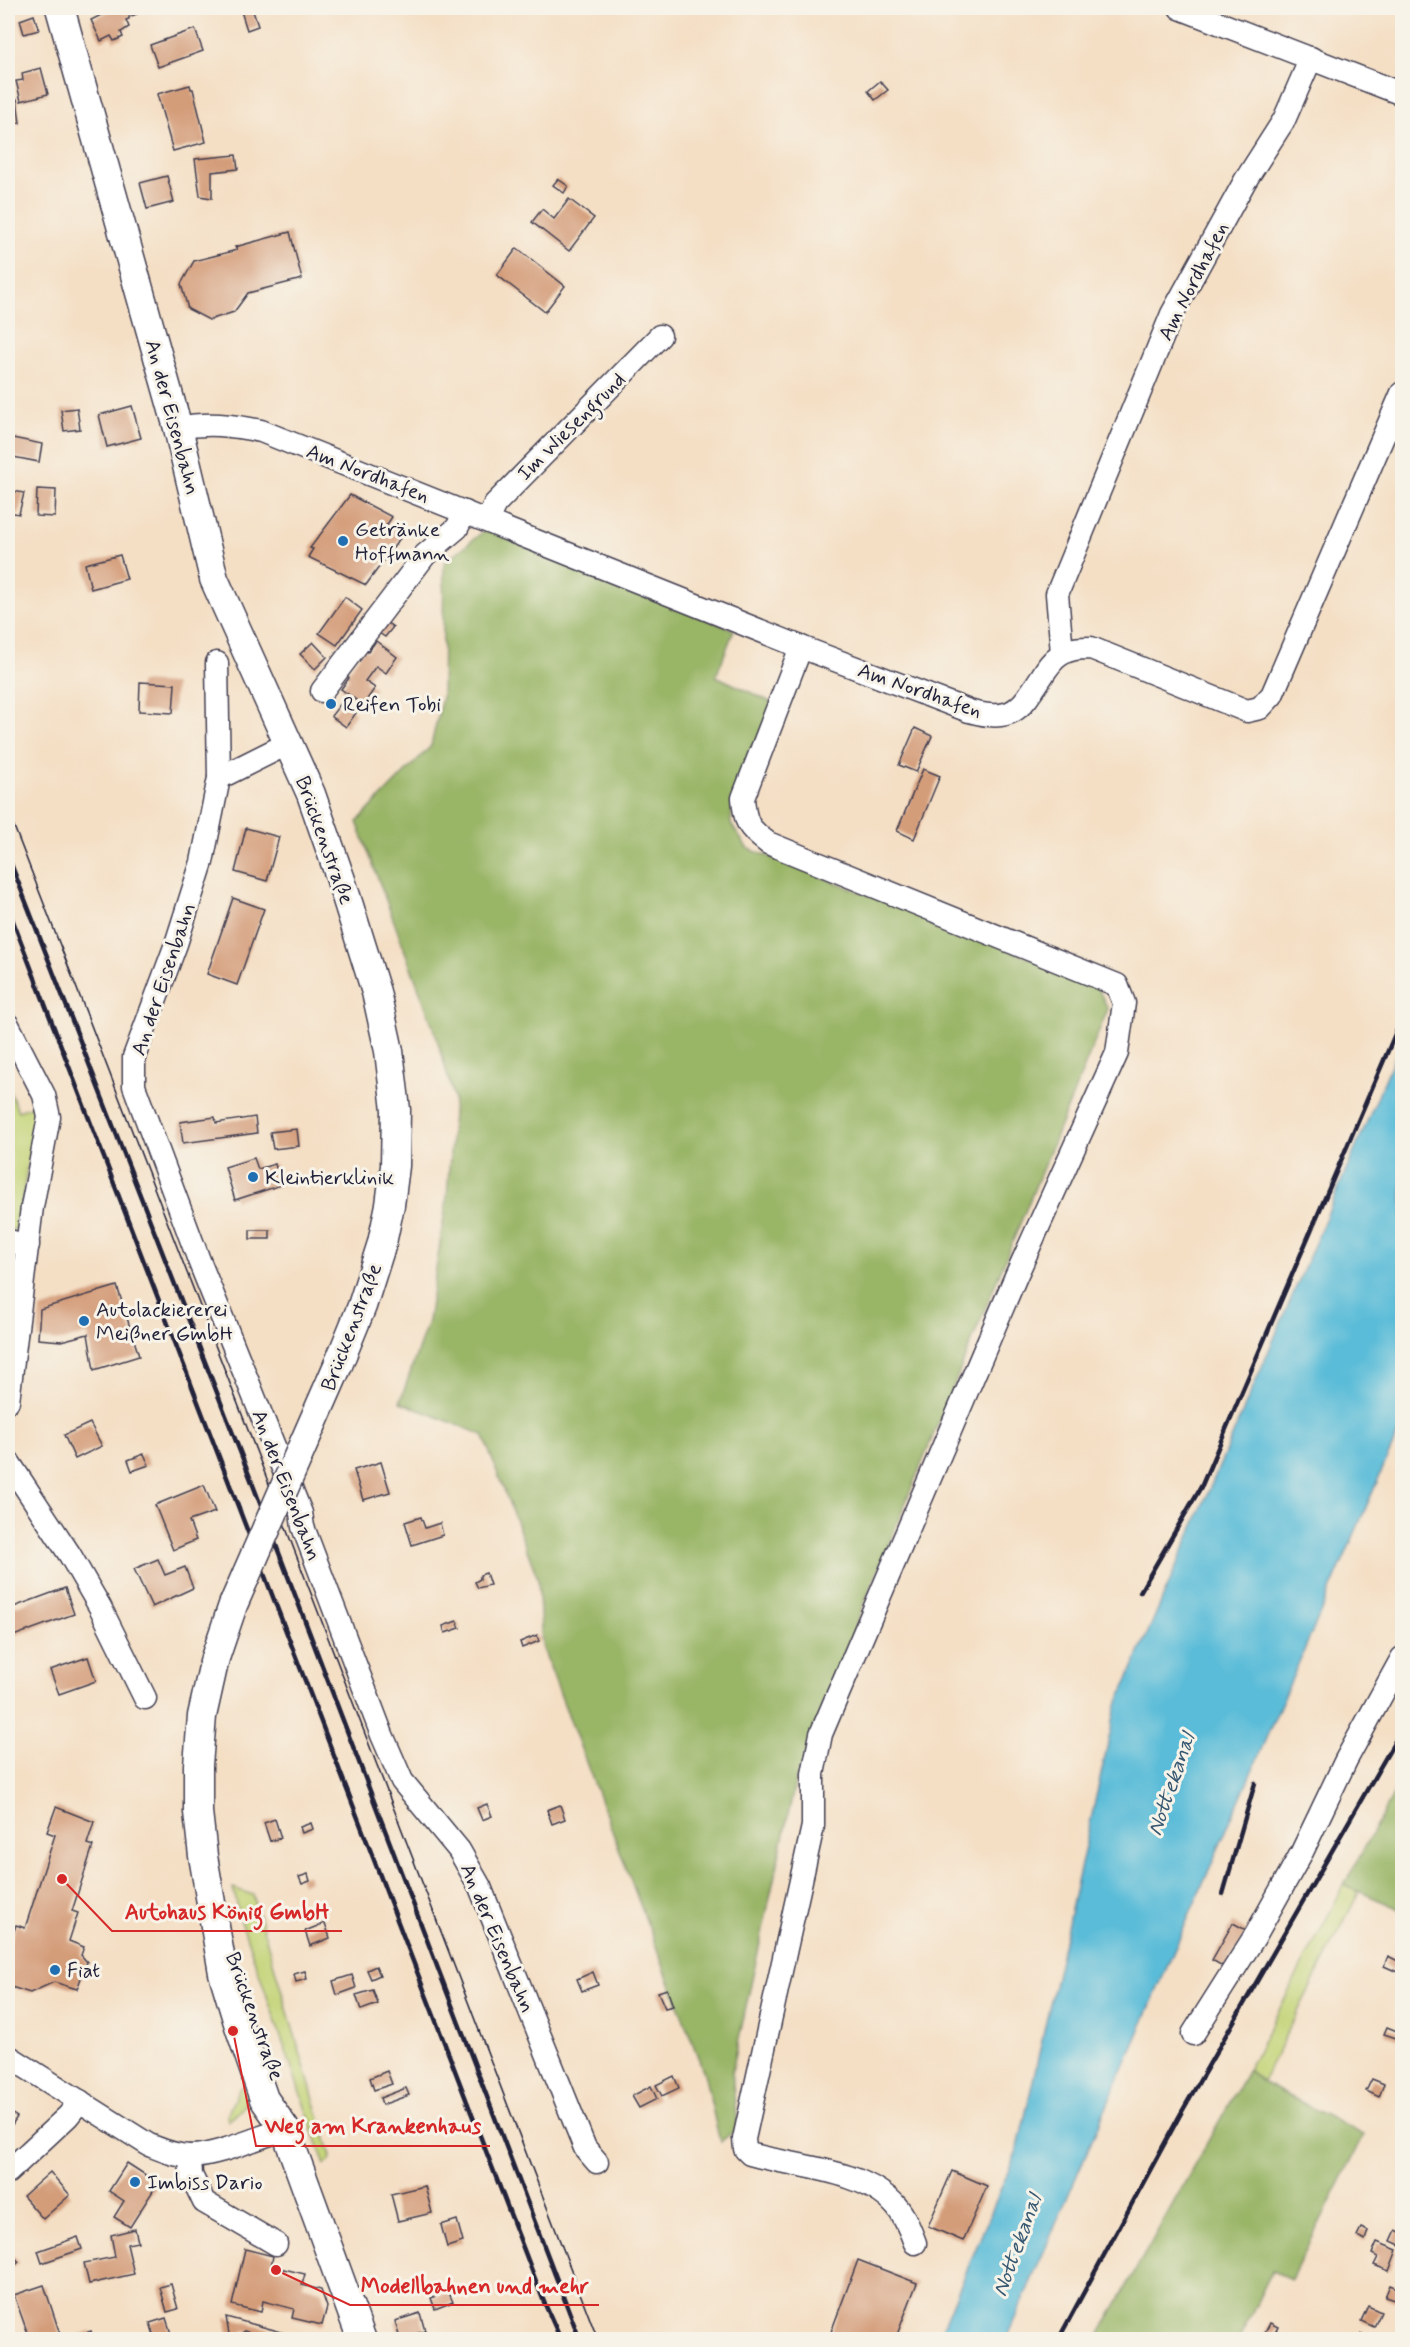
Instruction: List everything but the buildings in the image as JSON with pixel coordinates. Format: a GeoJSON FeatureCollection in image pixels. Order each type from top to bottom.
{"type":"FeatureCollection","features":[{"type":"Feature","properties":{"kind":"main road","name":"An der Eisenbahn"},"geometry":{"type":"LineString","coordinates":[[60,8],[178,428],[214,579],[289,743]]}},
{"type":"Feature","properties":{"kind":"main road","name":"Brückenstraße"},"geometry":{"type":"LineString","coordinates":[[289,743],[311,794],[337,867],[376,992],[389,1051],[396,1110],[395,1166],[382,1243],[362,1306],[233,1605],[215,1658],[202,1716],[198,1765],[201,1834],[223,1973],[239,2026],[264,2099],[285,2129],[362,2340]]}},
{"type":"Feature","properties":{"kind":"street"},"geometry":{"type":"LineString","coordinates":[[1180,8],[1402,94]]}},
{"type":"Feature","properties":{"kind":"street","name":"Am Nordhafen"},"geometry":{"type":"LineString","coordinates":[[178,428],[200,424],[222,424],[261,431],[801,647],[969,711],[989,717],[1008,714],[1024,704],[1051,663],[1062,653],[1057,594],[1172,314],[1245,181],[1284,120],[1311,58]]}},
{"type":"Feature","properties":{"kind":"street","name":"Im Wiesengrund"},"geometry":{"type":"LineString","coordinates":[[487,520],[495,504],[660,336]]}},
{"type":"Feature","properties":{"kind":"street"},"geometry":{"type":"LineString","coordinates":[[1062,653],[1077,648],[1091,648],[1247,711],[1260,708],[1272,695],[1402,393]]}},
{"type":"Feature","properties":{"kind":"street"},"geometry":{"type":"LineString","coordinates":[[322,691],[425,555],[457,528],[465,512]]}},
{"type":"Feature","properties":{"kind":"street"},"geometry":{"type":"LineString","coordinates":[[801,647],[743,798],[745,819],[754,833],[768,843],[1117,985],[1124,1003],[1117,1053],[1016,1276],[821,1734],[813,1774],[813,1826],[744,2139],[746,2149],[750,2154],[855,2179],[888,2198],[904,2218],[915,2243]]}},
{"type":"Feature","properties":{"kind":"street","name":"An der Eisenbahn"},"geometry":{"type":"LineString","coordinates":[[217,663],[219,778],[202,862],[176,944],[134,1057],[134,1086],[200,1263],[301,1514],[303,1527],[386,1744],[402,1781],[459,1850],[480,1887],[585,2148],[597,2162]]}},
{"type":"Feature","properties":{"kind":"street"},"geometry":{"type":"LineString","coordinates":[[219,778],[289,743]]}},
{"type":"Feature","properties":{"kind":"street"},"geometry":{"type":"LineString","coordinates":[[8,1025],[44,1095],[49,1116],[36,1184],[18,1243],[8,1401]]}},
{"type":"Feature","properties":{"kind":"street"},"geometry":{"type":"LineString","coordinates":[[8,1461],[75,1563],[100,1607],[145,1698]]}},
{"type":"Feature","properties":{"kind":"street"},"geometry":{"type":"LineString","coordinates":[[1193,2034],[1255,1936],[1302,1852],[1346,1760],[1402,1658]]}},
{"type":"Feature","properties":{"kind":"street"},"geometry":{"type":"LineString","coordinates":[[8,2056],[149,2145],[166,2152],[190,2156],[206,2153],[285,2129]]}},
{"type":"Feature","properties":{"kind":"street"},"geometry":{"type":"LineString","coordinates":[[8,2172],[68,2116],[80,2101]]}},
{"type":"Feature","properties":{"kind":"street"},"geometry":{"type":"LineString","coordinates":[[190,2156],[191,2175],[204,2202],[276,2244]]}},
{"type":"Feature","properties":{"kind":"green space"},"geometry":{"type":"Polygon","coordinates":[[[485,530],[734,630],[716,676],[773,703],[732,808],[731,824],[747,848],[1096,984],[1108,1009],[835,1675],[795,1783],[732,2071],[737,2129],[720,2142],[704,2073],[542,1646],[538,1579],[483,1435],[400,1402],[428,1321],[447,1198],[454,1098],[435,1032],[357,822],[431,746],[442,697],[444,563],[485,530]]]}},
{"type":"Feature","properties":{"kind":"green space"},"geometry":{"type":"Polygon","coordinates":[[[8,1087],[18,1111],[33,1106],[35,1112],[18,1228],[8,1231],[8,1087]]]}},
{"type":"Feature","properties":{"kind":"green space"},"geometry":{"type":"Polygon","coordinates":[[[1402,1779],[1402,1910],[1344,1885],[1402,1779]]]}},
{"type":"Feature","properties":{"kind":"green space"},"geometry":{"type":"Polygon","coordinates":[[[1344,1885],[1359,1892],[1262,2082],[1248,2070],[1344,1885]]]}},
{"type":"Feature","properties":{"kind":"green space"},"geometry":{"type":"Polygon","coordinates":[[[233,1888],[253,1895],[331,2156],[330,2161],[325,2165],[241,1921],[233,1888]]]}},
{"type":"Feature","properties":{"kind":"green space"},"geometry":{"type":"Polygon","coordinates":[[[1248,2070],[1262,2082],[1364,2135],[1291,2279],[1272,2271],[1239,2339],[1097,2339],[1248,2070]]]}},
{"type":"Feature","properties":{"kind":"green space"},"geometry":{"type":"Polygon","coordinates":[[[250,2084],[244,2106],[228,2121],[227,2115],[239,2088],[250,2084]]]}},
{"type":"Feature","properties":{"kind":"water","name":"Nottekanal"},"geometry":{"type":"Polygon","coordinates":[[[1402,1040],[1402,1424],[1006,2339],[938,2339],[1018,2148],[1116,1707],[1402,1040]]]}},
{"type":"Feature","properties":{"kind":"tram line"},"geometry":{"type":"LineString","coordinates":[[8,811],[598,2340]]}},
{"type":"Feature","properties":{"kind":"railway"},"geometry":{"type":"LineString","coordinates":[[8,856],[253,1485],[580,2340]]}},
{"type":"Feature","properties":{"kind":"railway"},"geometry":{"type":"LineString","coordinates":[[8,908],[544,2302],[561,2340]]}},
{"type":"Feature","properties":{"kind":"railway"},"geometry":{"type":"LineString","coordinates":[[1140,1592],[1202,1485],[1402,1018]]}},
{"type":"Feature","properties":{"kind":"railway"},"geometry":{"type":"LineString","coordinates":[[1058,2340],[1180,2115],[1402,1729]]}},
{"type":"Feature","properties":{"kind":"railway"},"geometry":{"type":"LineString","coordinates":[[1223,1894],[1255,1783]]}},
{"type":"Feature","properties":{"kind":"place","name":"Getränke Hoffmann"},"geometry":{"type":"Point","coordinates":[343,541]}},
{"type":"Feature","properties":{"kind":"place","name":"Reifen Tobi"},"geometry":{"type":"Point","coordinates":[331,704]}},
{"type":"Feature","properties":{"kind":"place","name":"Kleintierklinik"},"geometry":{"type":"Point","coordinates":[253,1177]}},
{"type":"Feature","properties":{"kind":"place","name":"Autolackiererei Meißner GmbH"},"geometry":{"type":"Point","coordinates":[84,1321]}},
{"type":"Feature","properties":{"kind":"place","name":"Autohaus König GmbH"},"geometry":{"type":"Point","coordinates":[62,1879]}},
{"type":"Feature","properties":{"kind":"place","name":"Fiat"},"geometry":{"type":"Point","coordinates":[55,1970]}},
{"type":"Feature","properties":{"kind":"place","name":"Weg am Krankenhaus"},"geometry":{"type":"Point","coordinates":[233,2031]}},
{"type":"Feature","properties":{"kind":"place","name":"Imbiss Dario"},"geometry":{"type":"Point","coordinates":[135,2182]}},
{"type":"Feature","properties":{"kind":"place","name":"Modellbahnen und mehr"},"geometry":{"type":"Point","coordinates":[276,2270]}}]}
